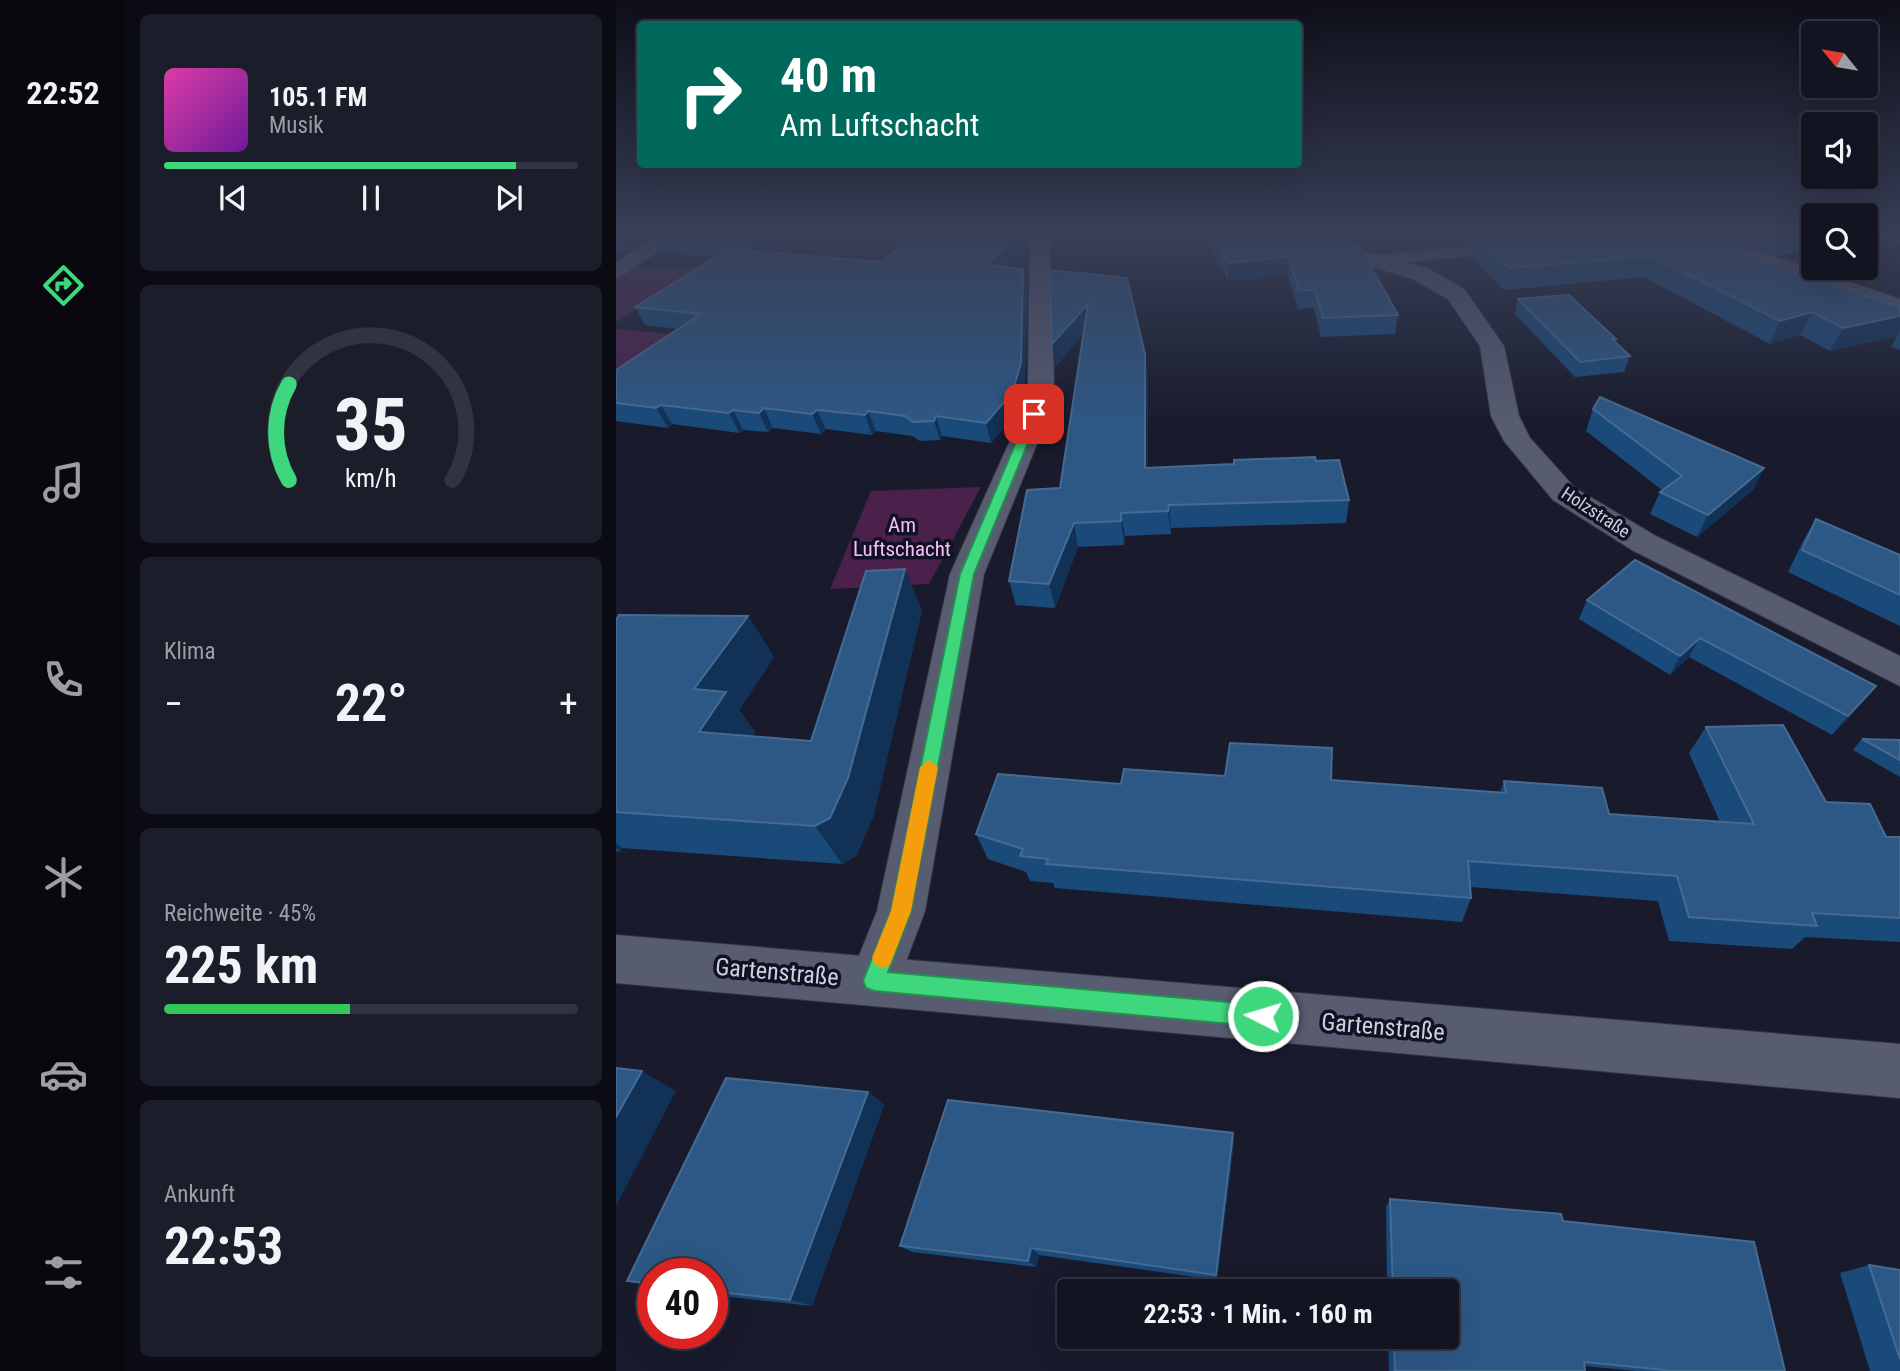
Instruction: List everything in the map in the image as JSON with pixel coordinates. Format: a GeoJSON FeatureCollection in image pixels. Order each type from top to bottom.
{"type":"FeatureCollection","features":[{"type":"Feature","properties":{"kind":"street"},"geometry":{"type":"LineString","coordinates":[[874,981],[901,911],[967,574],[1034,414],[1041,383],[1040,297]]}},
{"type":"Feature","properties":{"kind":"street","name":"Holzstraße"},"geometry":{"type":"LineString","coordinates":[[1458,297],[1492,346],[1505,416],[1518,441],[1564,494],[1644,543],[1900,672]]}},
{"type":"Feature","properties":{"kind":"street"},"geometry":{"type":"LineString","coordinates":[[1870,297],[1900,306]]}},
{"type":"Feature","properties":{"kind":"street","name":"Gartenstraße"},"geometry":{"type":"LineString","coordinates":[[616,959],[1900,1071]]}},
{"type":"Feature","properties":{"kind":"green space"},"geometry":{"type":"Polygon","coordinates":[[[616,297],[655,297],[616,322],[616,297]]]}},
{"type":"Feature","properties":{"kind":"green space"},"geometry":{"type":"Polygon","coordinates":[[[616,329],[708,337],[664,365],[616,368],[616,329]]]}},
{"type":"Feature","properties":{"kind":"green space","name":"Am Luftschacht"},"geometry":{"type":"Polygon","coordinates":[[[981,487],[929,584],[830,589],[871,491],[981,487]]]}},
{"type":"Feature","properties":{"kind":"building"},"geometry":{"type":"Polygon","coordinates":[[[651,297],[1022,297],[1021,363],[1012,393],[986,423],[936,416],[934,421],[913,422],[905,416],[868,411],[865,415],[817,410],[812,414],[764,408],[759,413],[733,410],[729,413],[616,403],[616,370],[701,314],[635,307],[651,297]]]}},
{"type":"Feature","properties":{"kind":"building"},"geometry":{"type":"Polygon","coordinates":[[[1051,297],[1131,297],[1145,354],[1145,468],[1234,464],[1234,460],[1315,457],[1316,461],[1339,460],[1349,500],[1169,505],[1168,511],[1121,513],[1121,521],[1074,523],[1049,584],[1009,581],[1027,490],[1060,488],[1088,304],[1052,344],[1051,297]]]}},
{"type":"Feature","properties":{"kind":"building"},"geometry":{"type":"Polygon","coordinates":[[[1317,297],[1388,297],[1398,315],[1323,318],[1317,297]]]}},
{"type":"Feature","properties":{"kind":"building"},"geometry":{"type":"Polygon","coordinates":[[[1571,297],[1630,356],[1580,362],[1518,299],[1571,297]]]}},
{"type":"Feature","properties":{"kind":"building"},"geometry":{"type":"Polygon","coordinates":[[[1732,297],[1869,297],[1900,307],[1900,316],[1843,328],[1812,312],[1780,321],[1732,297]]]}},
{"type":"Feature","properties":{"kind":"building"},"geometry":{"type":"Polygon","coordinates":[[[1600,397],[1764,468],[1708,515],[1660,492],[1682,476],[1593,409],[1600,397]]]}},
{"type":"Feature","properties":{"kind":"building"},"geometry":{"type":"Polygon","coordinates":[[[1816,519],[1900,555],[1900,595],[1802,550],[1816,519]]]}},
{"type":"Feature","properties":{"kind":"building"},"geometry":{"type":"Polygon","coordinates":[[[1635,560],[1876,686],[1848,716],[1700,638],[1680,656],[1587,600],[1635,560]]]}},
{"type":"Feature","properties":{"kind":"building"},"geometry":{"type":"Polygon","coordinates":[[[905,569],[848,778],[830,818],[815,826],[616,812],[616,620],[619,615],[748,616],[694,689],[726,692],[699,732],[811,741],[866,571],[905,569]]]}},
{"type":"Feature","properties":{"kind":"building"},"geometry":{"type":"Polygon","coordinates":[[[1783,725],[1826,802],[1870,804],[1886,837],[1900,837],[1900,918],[1812,913],[1817,926],[1689,917],[1677,876],[1468,861],[1471,898],[1046,864],[1048,859],[1020,856],[1023,849],[976,834],[998,774],[1121,784],[1124,769],[1225,776],[1230,743],[1332,748],[1331,780],[1506,793],[1504,781],[1602,788],[1609,814],[1754,824],[1706,727],[1783,725]]]}},
{"type":"Feature","properties":{"kind":"building"},"geometry":{"type":"Polygon","coordinates":[[[1862,739],[1900,740],[1900,760],[1862,739]]]}},
{"type":"Feature","properties":{"kind":"building"},"geometry":{"type":"Polygon","coordinates":[[[616,1068],[642,1071],[616,1117],[616,1068]]]}},
{"type":"Feature","properties":{"kind":"building"},"geometry":{"type":"Polygon","coordinates":[[[726,1078],[868,1092],[790,1300],[728,1293],[728,1258],[638,1258],[726,1078]]]}},
{"type":"Feature","properties":{"kind":"building"},"geometry":{"type":"Polygon","coordinates":[[[948,1100],[1233,1133],[1216,1275],[1031,1248],[1028,1261],[900,1246],[948,1100]]]}},
{"type":"Feature","properties":{"kind":"building"},"geometry":{"type":"Polygon","coordinates":[[[1390,1199],[1561,1214],[1563,1221],[1754,1242],[1785,1371],[1666,1371],[1584,1362],[1585,1371],[1395,1371],[1394,1349],[1459,1349],[1459,1279],[1393,1279],[1390,1199]]]}},
{"type":"Feature","properties":{"kind":"building"},"geometry":{"type":"Polygon","coordinates":[[[637,1260],[637,1282],[627,1281],[637,1260]]]}},
{"type":"Feature","properties":{"kind":"building"},"geometry":{"type":"Polygon","coordinates":[[[1869,1265],[1900,1270],[1900,1359],[1869,1265]]]}},
{"type":"Feature","properties":{"kind":"slow traffic"},"geometry":{"type":"LineString","coordinates":[[883,958],[901,911],[929,767]]}},
{"type":"Feature","properties":{"kind":"route"},"geometry":{"type":"LineString","coordinates":[[1034,414],[975,548],[967,574],[901,911],[874,981],[1263,1016]]}}]}
